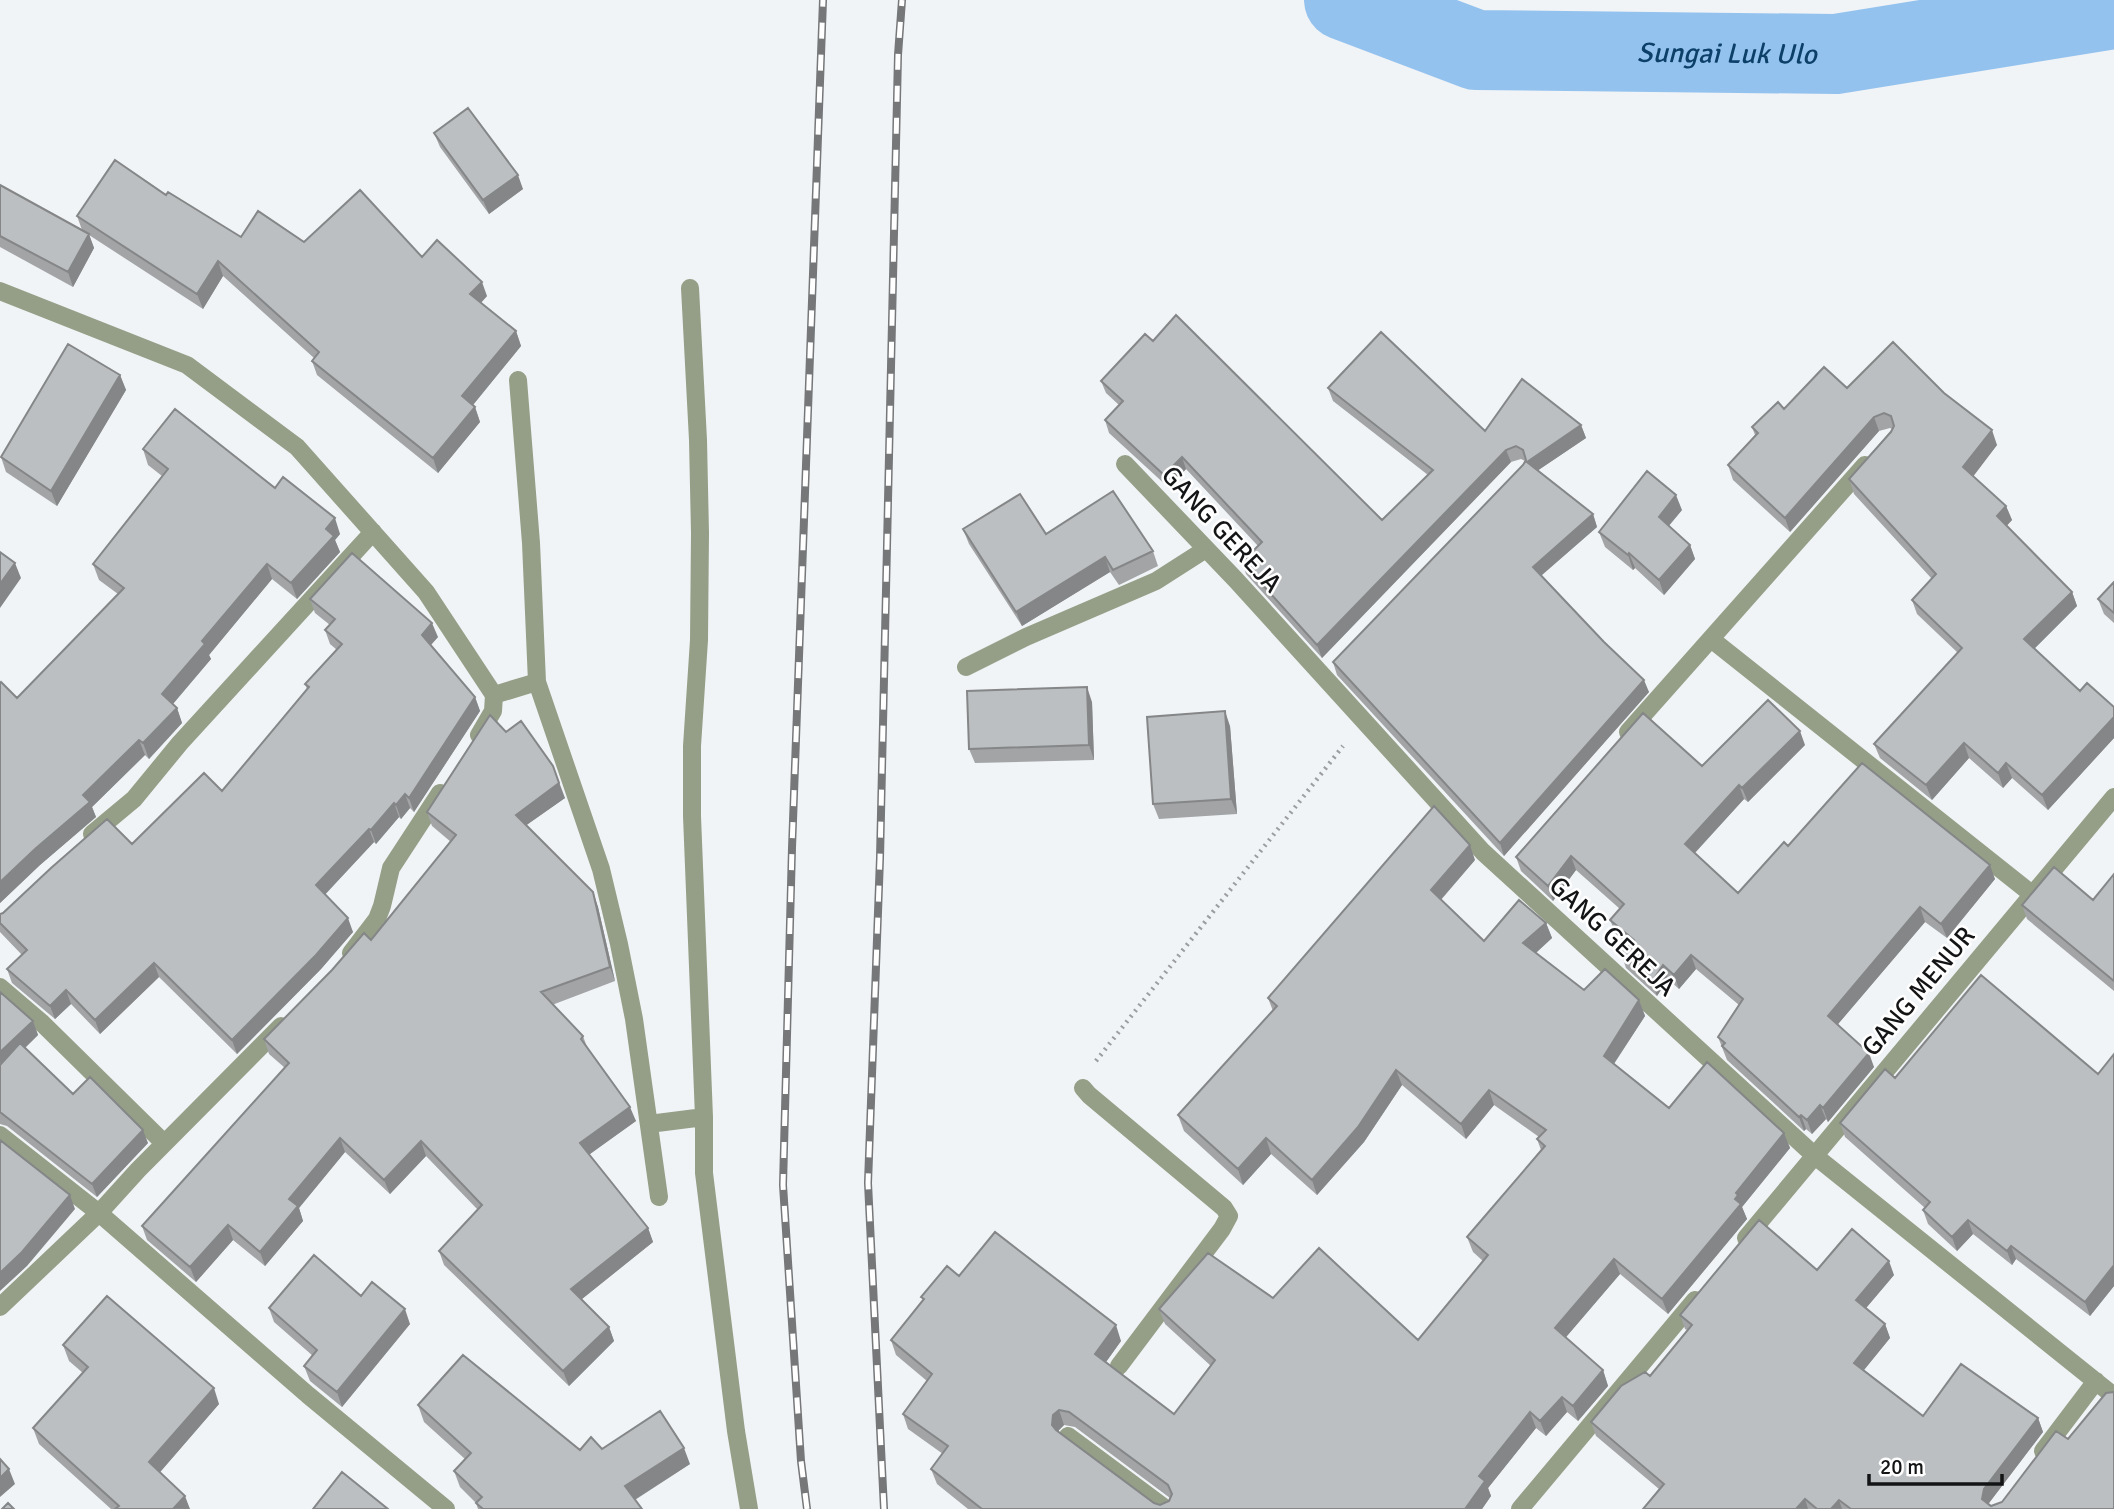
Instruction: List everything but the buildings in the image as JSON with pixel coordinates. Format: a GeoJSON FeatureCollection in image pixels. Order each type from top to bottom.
{"type":"FeatureCollection","features":[{"type":"Feature","properties":{"kind":"street"},"geometry":{"type":"LineString","coordinates":[[690,288],[700,533],[692,816],[704,1173],[736,1431],[749,1509]]}},
{"type":"Feature","properties":{"kind":"street"},"geometry":{"type":"LineString","coordinates":[[0,291],[187,365],[298,447],[426,592],[494,695],[494,711],[471,747]]}},
{"type":"Feature","properties":{"kind":"street"},"geometry":{"type":"LineString","coordinates":[[518,380],[531,543],[537,681],[601,869],[634,1019],[659,1197]]}},
{"type":"Feature","properties":{"kind":"street"},"geometry":{"type":"LineString","coordinates":[[1612,750],[1880,449]]}},
{"type":"Feature","properties":{"kind":"street","name":"GANG GEREJA"},"geometry":{"type":"LineString","coordinates":[[1125,464],[1326,670],[1363,720],[1483,852],[1509,867],[1815,1156],[2114,1396]]}},
{"type":"Feature","properties":{"kind":"street"},"geometry":{"type":"LineString","coordinates":[[78,846],[134,799],[180,743],[373,532]]}},
{"type":"Feature","properties":{"kind":"street"},"geometry":{"type":"LineString","coordinates":[[966,667],[1026,637],[1156,581],[1206,549]]}},
{"type":"Feature","properties":{"kind":"street"},"geometry":{"type":"LineString","coordinates":[[1711,639],[2032,895]]}},
{"type":"Feature","properties":{"kind":"street"},"geometry":{"type":"LineString","coordinates":[[494,695],[537,681]]}},
{"type":"Feature","properties":{"kind":"street"},"geometry":{"type":"LineString","coordinates":[[337,969],[377,919],[383,906],[391,868],[449,780]]}},
{"type":"Feature","properties":{"kind":"street","name":"GANG MENUR"},"geometry":{"type":"LineString","coordinates":[[1734,1252],[2114,797]]}},
{"type":"Feature","properties":{"kind":"street"},"geometry":{"type":"LineString","coordinates":[[0,987],[41,1022],[164,1143]]}},
{"type":"Feature","properties":{"kind":"street"},"geometry":{"type":"LineString","coordinates":[[0,1307],[99,1213],[290,1016]]}},
{"type":"Feature","properties":{"kind":"street"},"geometry":{"type":"LineString","coordinates":[[1083,1088],[1224,1208],[1229,1216],[1119,1366]]}},
{"type":"Feature","properties":{"kind":"street"},"geometry":{"type":"LineString","coordinates":[[649,1124],[704,1117]]}},
{"type":"Feature","properties":{"kind":"street"},"geometry":{"type":"LineString","coordinates":[[0,1135],[99,1213],[308,1395],[446,1509]]}},
{"type":"Feature","properties":{"kind":"street"},"geometry":{"type":"LineString","coordinates":[[1520,1509],[1708,1284]]}},
{"type":"Feature","properties":{"kind":"street"},"geometry":{"type":"LineString","coordinates":[[2031,1466],[2096,1381]]}},
{"type":"Feature","properties":{"kind":"street"},"geometry":{"type":"LineString","coordinates":[[1068,1436],[1166,1509]]}},
{"type":"Feature","properties":{"kind":"path"},"geometry":{"type":"LineString","coordinates":[[1083,1088],[1085,1074],[1363,720]]}},
{"type":"Feature","properties":{"kind":"waterway","name":"Sungai Luk Ulo"},"geometry":{"type":"LineString","coordinates":[[1344,0],[1476,50],[1836,54],[2114,9]]}},
{"type":"Feature","properties":{"kind":"railway"},"geometry":{"type":"LineString","coordinates":[[807,1509],[801,1461],[783,1185],[792,848],[823,0]]}},
{"type":"Feature","properties":{"kind":"railway"},"geometry":{"type":"LineString","coordinates":[[884,1509],[868,1183],[880,858],[898,55],[902,0]]}}]}
